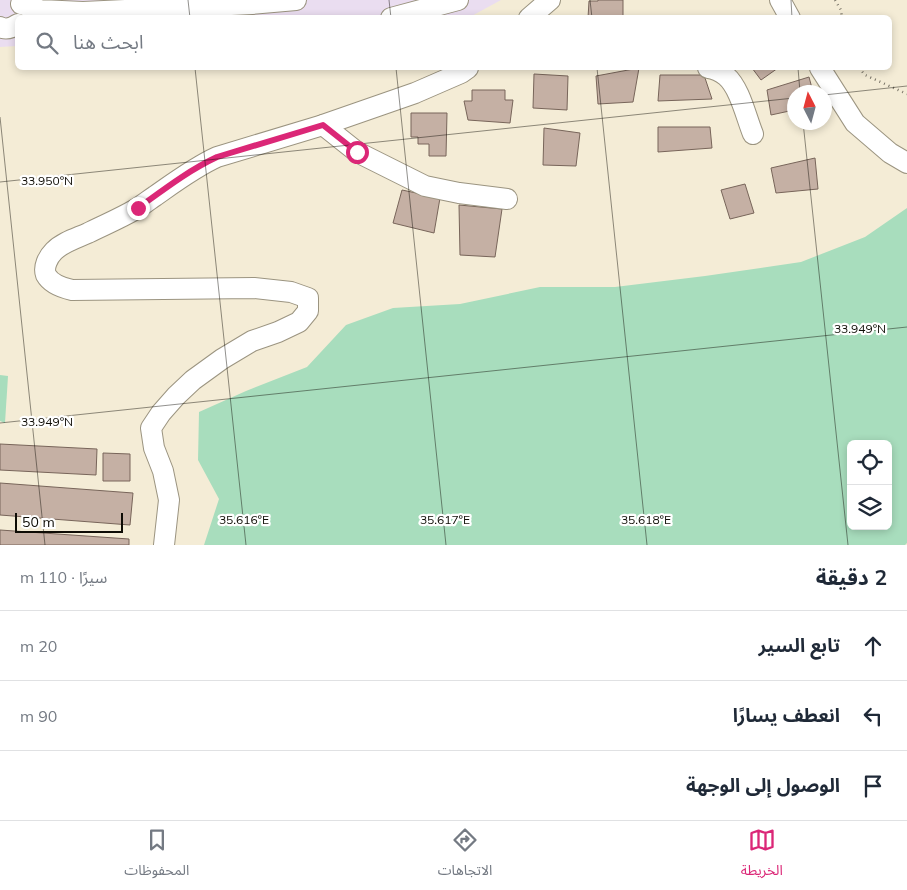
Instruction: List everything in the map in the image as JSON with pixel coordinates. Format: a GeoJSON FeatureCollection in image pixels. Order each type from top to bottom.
{"type":"FeatureCollection","features":[{"type":"Feature","properties":{"kind":"street"},"geometry":{"type":"LineString","coordinates":[[26,15],[40,10],[83,12],[253,7],[294,0],[294,15]]}},
{"type":"Feature","properties":{"kind":"street"},"geometry":{"type":"LineString","coordinates":[[402,15],[458,0]]}},
{"type":"Feature","properties":{"kind":"street"},"geometry":{"type":"LineString","coordinates":[[532,15],[550,0]]}},
{"type":"Feature","properties":{"kind":"street"},"geometry":{"type":"LineString","coordinates":[[780,0],[788,15]]}},
{"type":"Feature","properties":{"kind":"street"},"geometry":{"type":"LineString","coordinates":[[164,545],[168,500],[163,471],[154,448],[151,428],[176,396],[193,380],[222,359],[252,341],[299,322],[308,311],[308,298],[291,292],[254,288],[72,290],[63,288],[49,279],[45,268],[47,261],[54,251],[65,243],[138,208],[203,164],[217,157],[323,125],[415,93],[465,70]]}},
{"type":"Feature","properties":{"kind":"street"},"geometry":{"type":"LineString","coordinates":[[714,70],[725,76],[732,83],[753,134]]}},
{"type":"Feature","properties":{"kind":"street"},"geometry":{"type":"LineString","coordinates":[[821,70],[855,123],[890,153],[907,162]]}},
{"type":"Feature","properties":{"kind":"street"},"geometry":{"type":"LineString","coordinates":[[323,125],[357,152],[425,186],[459,193],[507,199]]}},
{"type":"Feature","properties":{"kind":"path"},"geometry":{"type":"LineString","coordinates":[[835,0],[842,15]]}},
{"type":"Feature","properties":{"kind":"path"},"geometry":{"type":"LineString","coordinates":[[861,70],[865,75],[907,94]]}},
{"type":"Feature","properties":{"kind":"shaded area"},"geometry":{"type":"Polygon","coordinates":[[[0,0],[501,0],[474,15],[15,15],[15,46],[0,47],[0,0]]]}},
{"type":"Feature","properties":{"kind":"green space"},"geometry":{"type":"Polygon","coordinates":[[[907,208],[907,543],[905,545],[204,545],[219,499],[198,460],[199,412],[307,367],[346,325],[393,308],[460,304],[540,287],[615,287],[801,262],[865,237],[907,208]]]}},
{"type":"Feature","properties":{"kind":"green space"},"geometry":{"type":"Polygon","coordinates":[[[0,375],[8,376],[5,423],[0,421],[0,375]]]}},
{"type":"Feature","properties":{"kind":"building"},"geometry":{"type":"Polygon","coordinates":[[[623,0],[623,15],[588,15],[589,1],[623,0]]]}},
{"type":"Feature","properties":{"kind":"building"},"geometry":{"type":"Polygon","coordinates":[[[639,70],[633,102],[598,104],[596,76],[639,70]]]}},
{"type":"Feature","properties":{"kind":"building"},"geometry":{"type":"Polygon","coordinates":[[[754,70],[775,70],[761,80],[754,70]]]}},
{"type":"Feature","properties":{"kind":"building"},"geometry":{"type":"Polygon","coordinates":[[[534,74],[568,76],[567,110],[533,108],[534,74]]]}},
{"type":"Feature","properties":{"kind":"building"},"geometry":{"type":"Polygon","coordinates":[[[660,75],[704,75],[712,99],[658,101],[660,75]]]}},
{"type":"Feature","properties":{"kind":"building"},"geometry":{"type":"Polygon","coordinates":[[[809,77],[811,85],[787,85],[787,112],[771,115],[767,90],[809,77]]]}},
{"type":"Feature","properties":{"kind":"building"},"geometry":{"type":"Polygon","coordinates":[[[472,90],[505,90],[505,100],[513,100],[510,123],[468,120],[464,101],[472,101],[472,90]]]}},
{"type":"Feature","properties":{"kind":"building"},"geometry":{"type":"Polygon","coordinates":[[[411,113],[447,113],[446,156],[429,156],[429,144],[418,144],[418,137],[411,137],[411,113]]]}},
{"type":"Feature","properties":{"kind":"building"},"geometry":{"type":"Polygon","coordinates":[[[658,127],[710,127],[712,148],[658,152],[658,127]]]}},
{"type":"Feature","properties":{"kind":"building"},"geometry":{"type":"Polygon","coordinates":[[[544,128],[580,133],[576,166],[543,165],[544,128]]]}},
{"type":"Feature","properties":{"kind":"building"},"geometry":{"type":"Polygon","coordinates":[[[815,158],[818,189],[776,193],[771,168],[815,158]]]}},
{"type":"Feature","properties":{"kind":"building"},"geometry":{"type":"Polygon","coordinates":[[[745,184],[754,213],[730,219],[721,190],[745,184]]]}},
{"type":"Feature","properties":{"kind":"building"},"geometry":{"type":"Polygon","coordinates":[[[402,190],[440,198],[434,233],[393,223],[402,190]]]}},
{"type":"Feature","properties":{"kind":"building"},"geometry":{"type":"Polygon","coordinates":[[[459,205],[502,209],[495,257],[460,255],[459,205]]]}},
{"type":"Feature","properties":{"kind":"building"},"geometry":{"type":"Polygon","coordinates":[[[0,444],[97,449],[96,475],[0,470],[0,444]]]}},
{"type":"Feature","properties":{"kind":"building"},"geometry":{"type":"Polygon","coordinates":[[[103,453],[130,454],[130,481],[103,481],[103,453]]]}},
{"type":"Feature","properties":{"kind":"building"},"geometry":{"type":"Polygon","coordinates":[[[0,483],[133,493],[130,525],[0,515],[0,483]]]}},
{"type":"Feature","properties":{"kind":"building"},"geometry":{"type":"Polygon","coordinates":[[[0,530],[129,539],[129,545],[0,545],[0,530]]]}},
{"type":"Feature","properties":{"kind":"route"},"geometry":{"type":"LineString","coordinates":[[138,208],[188,173],[217,157],[323,125],[357,152]]}}]}
